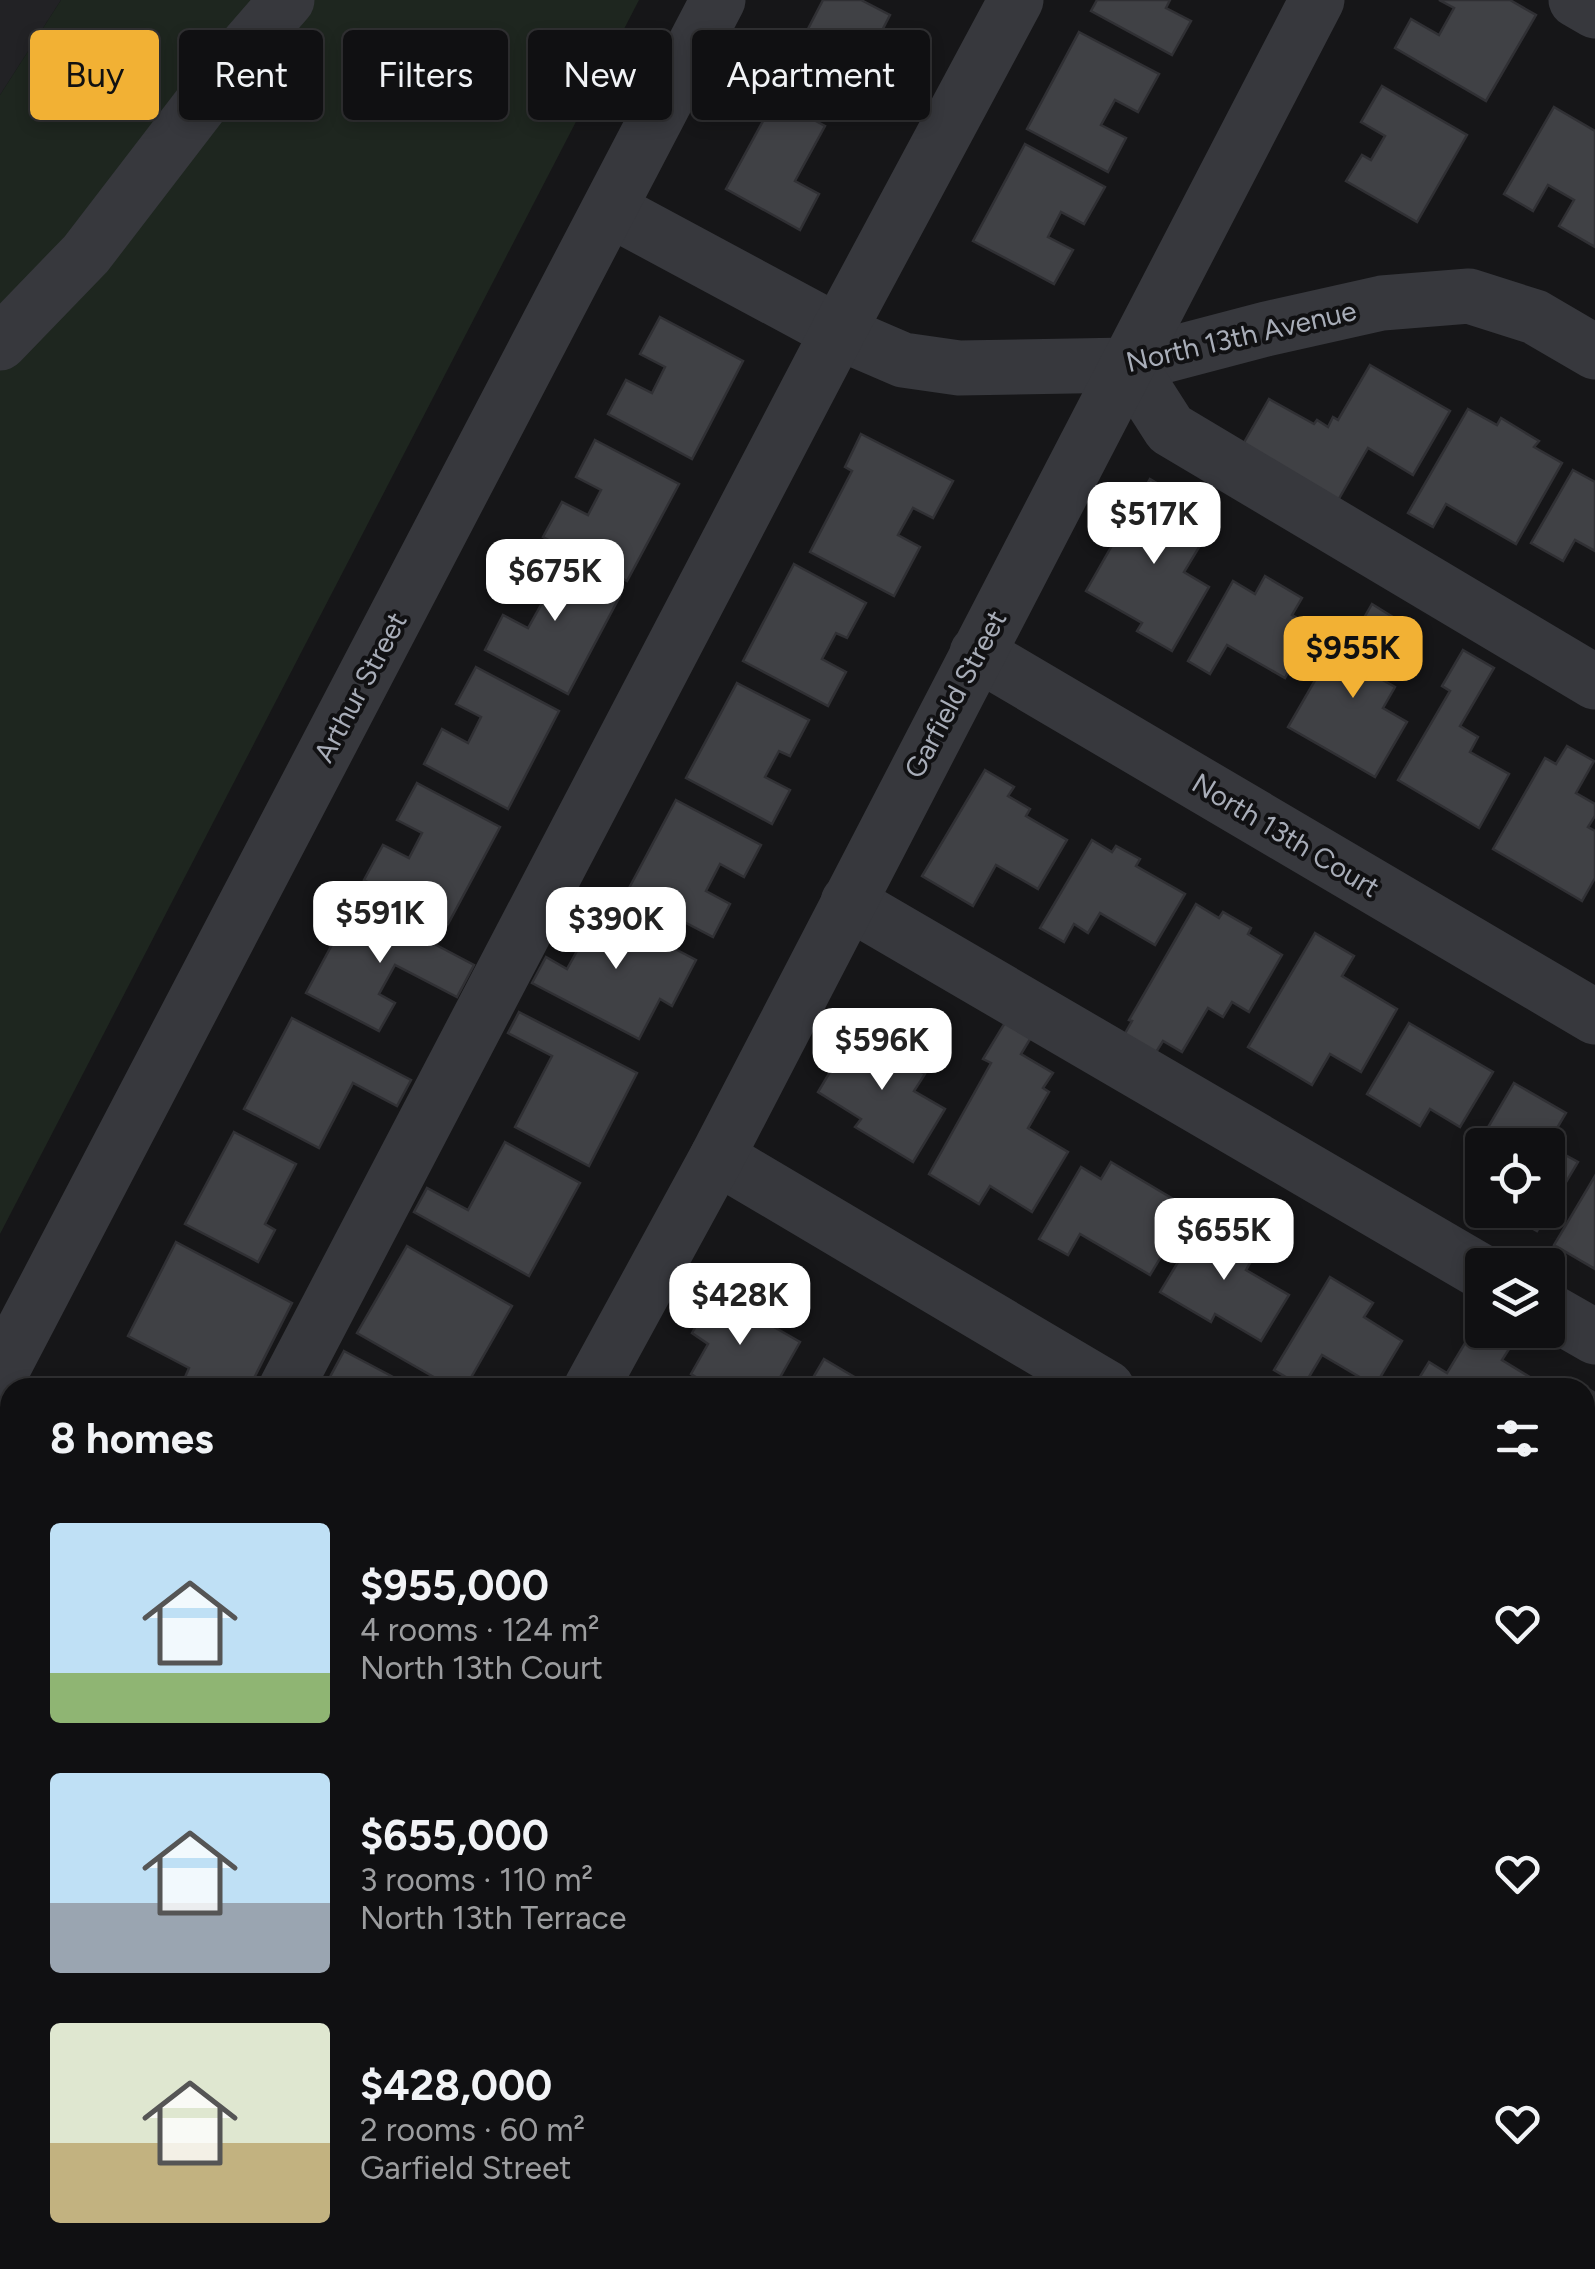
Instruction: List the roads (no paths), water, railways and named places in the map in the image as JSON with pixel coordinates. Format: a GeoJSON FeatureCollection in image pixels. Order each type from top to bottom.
{"type":"FeatureCollection","features":[{"type":"Feature","properties":{"kind":"street"},"geometry":{"type":"LineString","coordinates":[[0,343],[86,254],[222,75],[287,0]]}},
{"type":"Feature","properties":{"kind":"street","name":"Arthur Street"},"geometry":{"type":"LineString","coordinates":[[0,1374],[718,0]]}},
{"type":"Feature","properties":{"kind":"street"},"geometry":{"type":"LineString","coordinates":[[291,1378],[1016,0]]}},
{"type":"Feature","properties":{"kind":"street","name":"Garfield Street"},"geometry":{"type":"LineString","coordinates":[[596,1378],[716,1156],[1317,0]]}},
{"type":"Feature","properties":{"kind":"street"},"geometry":{"type":"LineString","coordinates":[[1576,0],[1595,11]]}},
{"type":"Feature","properties":{"kind":"street","name":"North 13th Avenue"},"geometry":{"type":"LineString","coordinates":[[611,210],[838,332],[903,360],[960,368],[1128,365],[1382,303],[1468,296],[1535,317],[1595,352]]}},
{"type":"Feature","properties":{"kind":"street"},"geometry":{"type":"LineString","coordinates":[[1128,365],[1170,429],[1595,682]]}},
{"type":"Feature","properties":{"kind":"street","name":"North 13th Court"},"geometry":{"type":"LineString","coordinates":[[977,653],[1595,1017]]}},
{"type":"Feature","properties":{"kind":"street"},"geometry":{"type":"LineString","coordinates":[[848,902],[1465,1262]]}},
{"type":"Feature","properties":{"kind":"street"},"geometry":{"type":"LineString","coordinates":[[716,1156],[1090,1378]]}},
{"type":"Feature","properties":{"kind":"street"},"geometry":{"type":"LineString","coordinates":[[1565,1320],[1595,1337]]}}]}
